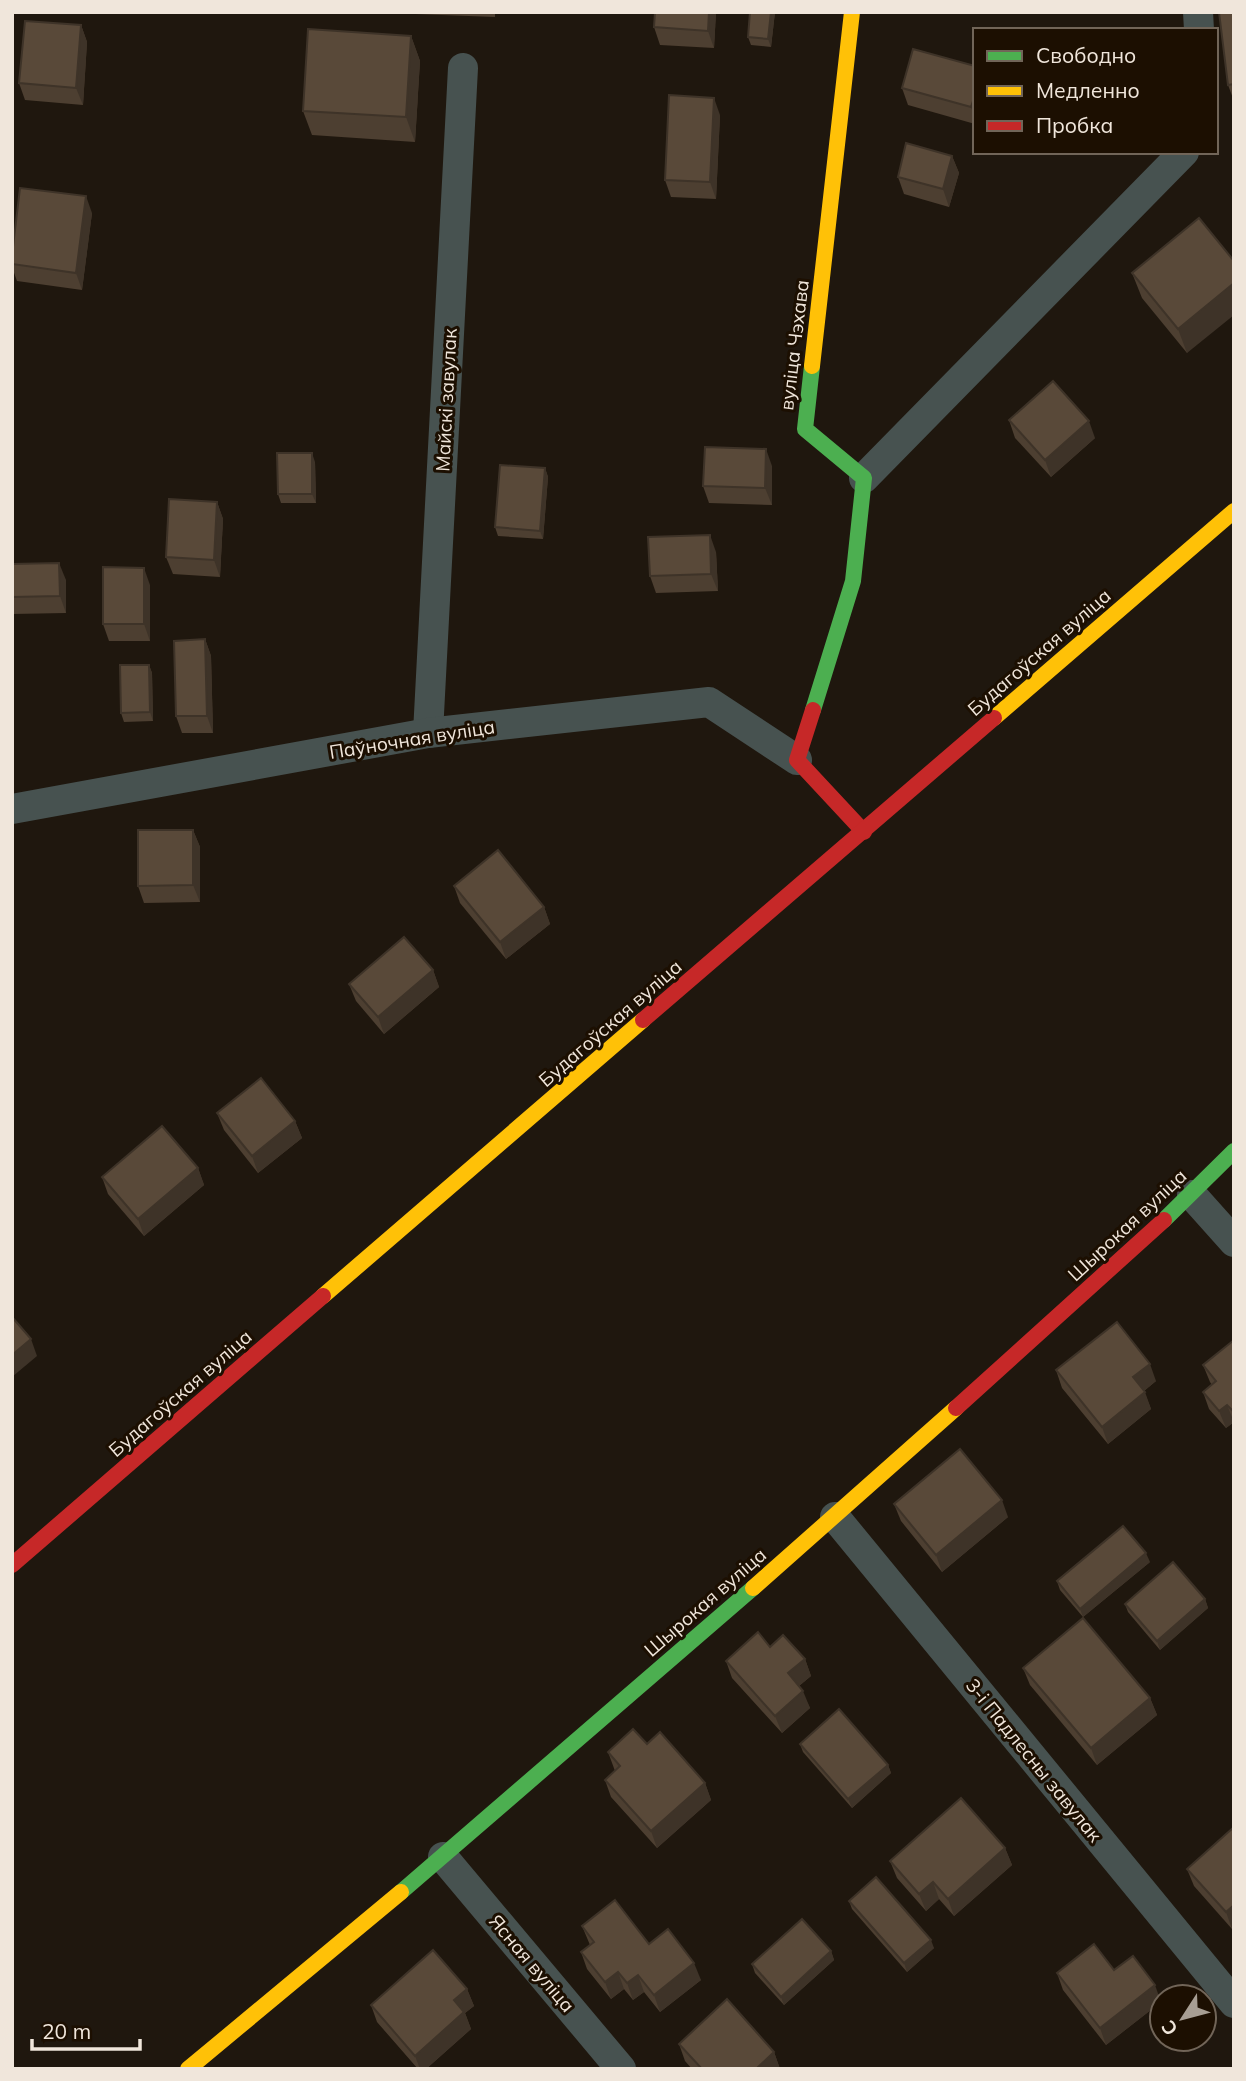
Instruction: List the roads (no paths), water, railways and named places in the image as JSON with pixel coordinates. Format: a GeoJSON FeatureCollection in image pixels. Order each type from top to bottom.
{"type":"FeatureCollection","features":[{"type":"Feature","properties":{"kind":"street","name":"вуліца Чэхава"},"geometry":{"type":"LineString","coordinates":[[852,12],[805,429],[864,478]]}},
{"type":"Feature","properties":{"kind":"street","name":"Майскі завулак"},"geometry":{"type":"LineString","coordinates":[[428,733],[463,68]]}},
{"type":"Feature","properties":{"kind":"street"},"geometry":{"type":"LineString","coordinates":[[864,832],[797,760],[853,581],[864,478],[1182,154]]}},
{"type":"Feature","properties":{"kind":"street","name":"Будагоўская вуліца"},"geometry":{"type":"LineString","coordinates":[[12,1565],[1234,511]]}},
{"type":"Feature","properties":{"kind":"street","name":"Паўночная вуліца"},"geometry":{"type":"LineString","coordinates":[[12,809],[428,733],[709,702],[797,760]]}},
{"type":"Feature","properties":{"kind":"street","name":"Шырокая вуліца"},"geometry":{"type":"LineString","coordinates":[[188,2069],[443,1857],[835,1517],[1192,1195],[1234,1151]]}},
{"type":"Feature","properties":{"kind":"street"},"geometry":{"type":"LineString","coordinates":[[1192,1195],[1234,1242]]}},
{"type":"Feature","properties":{"kind":"street","name":"3-і Падлесны завулак"},"geometry":{"type":"LineString","coordinates":[[835,1517],[1234,2003]]}},
{"type":"Feature","properties":{"kind":"street","name":"Ясная вуліца"},"geometry":{"type":"LineString","coordinates":[[443,1857],[621,2069]]}}]}
